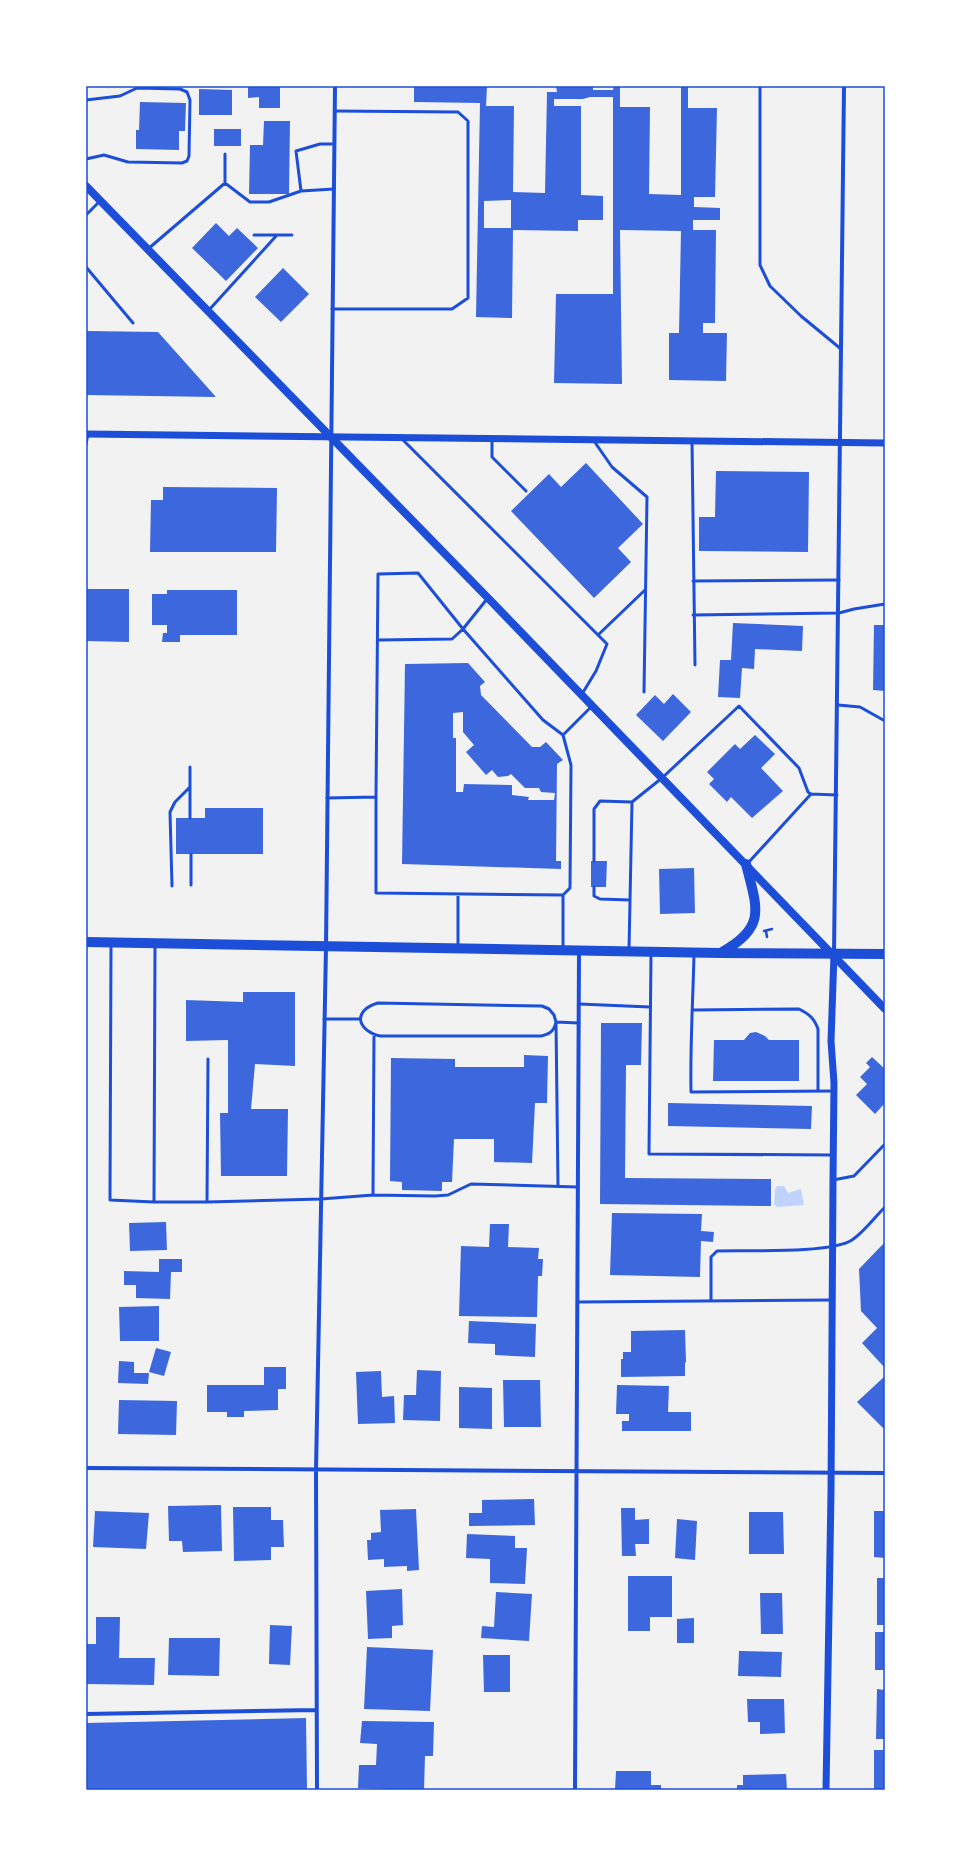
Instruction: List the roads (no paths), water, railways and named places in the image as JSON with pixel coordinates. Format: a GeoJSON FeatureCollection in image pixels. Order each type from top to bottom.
{"type":"FeatureCollection","features":[{"type":"Feature","properties":{"kind":"main road"},"geometry":{"type":"LineString","coordinates":[[86,186],[209,310],[834,954],[885,1009]]}},
{"type":"Feature","properties":{"kind":"main road"},"geometry":{"type":"LineString","coordinates":[[720,953],[740,942],[749,932],[754,919],[756,906],[746,864]]}},
{"type":"Feature","properties":{"kind":"main road"},"geometry":{"type":"LineString","coordinates":[[87,941],[154,944],[629,952],[885,954]]}},
{"type":"Feature","properties":{"kind":"street"},"geometry":{"type":"LineString","coordinates":[[317,1790],[316,1470],[326,947],[335,86]]}},
{"type":"Feature","properties":{"kind":"street"},"geometry":{"type":"LineString","coordinates":[[826,1790],[834,1180],[834,1090],[831,1041],[837,795],[844,86]]}},
{"type":"Feature","properties":{"kind":"street"},"geometry":{"type":"LineString","coordinates":[[87,434],[885,443]]}},
{"type":"Feature","properties":{"kind":"street"},"geometry":{"type":"LineString","coordinates":[[575,1790],[579,951]]}},
{"type":"Feature","properties":{"kind":"street"},"geometry":{"type":"LineString","coordinates":[[86,1468],[885,1473]]}},
{"type":"Feature","properties":{"kind":"street"},"geometry":{"type":"LineString","coordinates":[[86,1714],[316,1710]]}},
{"type":"Feature","properties":{"kind":"lane"},"geometry":{"type":"LineString","coordinates":[[760,86],[760,265],[770,286],[801,316],[841,349]]}},
{"type":"Feature","properties":{"kind":"lane"},"geometry":{"type":"LineString","coordinates":[[86,100],[120,96],[137,88],[180,89],[187,92],[190,100],[189,156],[187,161],[182,163],[128,162],[104,155],[86,158]]}},
{"type":"Feature","properties":{"kind":"lane"},"geometry":{"type":"LineString","coordinates":[[332,309],[452,309],[468,298],[468,121],[458,112],[335,111]]}},
{"type":"Feature","properties":{"kind":"lane"},"geometry":{"type":"LineString","coordinates":[[301,191],[296,151],[320,144],[334,144]]}},
{"type":"Feature","properties":{"kind":"lane"},"geometry":{"type":"LineString","coordinates":[[148,249],[225,183],[225,154]]}},
{"type":"Feature","properties":{"kind":"lane"},"geometry":{"type":"LineString","coordinates":[[225,183],[250,202],[269,202],[301,191],[334,189]]}},
{"type":"Feature","properties":{"kind":"lane"},"geometry":{"type":"LineString","coordinates":[[86,215],[100,201]]}},
{"type":"Feature","properties":{"kind":"lane"},"geometry":{"type":"LineString","coordinates":[[254,234],[292,235]]}},
{"type":"Feature","properties":{"kind":"lane"},"geometry":{"type":"LineString","coordinates":[[209,310],[276,235]]}},
{"type":"Feature","properties":{"kind":"lane"},"geometry":{"type":"LineString","coordinates":[[86,267],[133,323]]}},
{"type":"Feature","properties":{"kind":"lane"},"geometry":{"type":"LineString","coordinates":[[86,444],[87,434]]}},
{"type":"Feature","properties":{"kind":"lane"},"geometry":{"type":"LineString","coordinates":[[401,438],[607,644],[596,671],[581,695]]}},
{"type":"Feature","properties":{"kind":"lane"},"geometry":{"type":"LineString","coordinates":[[492,438],[492,457],[526,490]]}},
{"type":"Feature","properties":{"kind":"lane"},"geometry":{"type":"LineString","coordinates":[[593,440],[612,467],[647,497],[644,692]]}},
{"type":"Feature","properties":{"kind":"lane"},"geometry":{"type":"LineString","coordinates":[[692,441],[694,665]]}},
{"type":"Feature","properties":{"kind":"lane"},"geometry":{"type":"LineString","coordinates":[[563,895],[376,893],[378,574],[418,573],[463,629],[543,720],[563,735],[571,765],[570,888],[563,895],[563,950]]}},
{"type":"Feature","properties":{"kind":"lane"},"geometry":{"type":"LineString","coordinates":[[693,581],[839,580]]}},
{"type":"Feature","properties":{"kind":"lane"},"geometry":{"type":"LineString","coordinates":[[598,635],[646,590]]}},
{"type":"Feature","properties":{"kind":"lane"},"geometry":{"type":"LineString","coordinates":[[378,640],[452,639],[463,629],[488,598]]}},
{"type":"Feature","properties":{"kind":"lane"},"geometry":{"type":"LineString","coordinates":[[693,615],[839,613],[885,604]]}},
{"type":"Feature","properties":{"kind":"lane"},"geometry":{"type":"LineString","coordinates":[[838,705],[860,707],[885,721]]}},
{"type":"Feature","properties":{"kind":"lane"},"geometry":{"type":"LineString","coordinates":[[563,735],[592,706]]}},
{"type":"Feature","properties":{"kind":"lane"},"geometry":{"type":"LineString","coordinates":[[594,860],[594,809],[600,801],[632,802],[662,778],[738,706],[799,768],[808,792],[811,794],[837,795]]}},
{"type":"Feature","properties":{"kind":"lane"},"geometry":{"type":"LineString","coordinates":[[190,766],[190,818]]}},
{"type":"Feature","properties":{"kind":"lane"},"geometry":{"type":"LineString","coordinates":[[172,886],[170,812],[175,802],[190,787]]}},
{"type":"Feature","properties":{"kind":"lane"},"geometry":{"type":"LineString","coordinates":[[746,864],[811,794]]}},
{"type":"Feature","properties":{"kind":"lane"},"geometry":{"type":"LineString","coordinates":[[327,798],[376,797]]}},
{"type":"Feature","properties":{"kind":"lane"},"geometry":{"type":"LineString","coordinates":[[629,952],[632,802]]}},
{"type":"Feature","properties":{"kind":"lane"},"geometry":{"type":"LineString","coordinates":[[191,854],[191,886]]}},
{"type":"Feature","properties":{"kind":"lane"},"geometry":{"type":"LineString","coordinates":[[594,888],[594,896],[600,899],[630,900]]}},
{"type":"Feature","properties":{"kind":"lane"},"geometry":{"type":"LineString","coordinates":[[458,894],[458,949]]}},
{"type":"Feature","properties":{"kind":"lane"},"geometry":{"type":"LineString","coordinates":[[111,943],[110,1200],[207,1202],[321,1199],[373,1195],[448,1195],[471,1184],[558,1186],[578,1188]]}},
{"type":"Feature","properties":{"kind":"lane"},"geometry":{"type":"LineString","coordinates":[[154,944],[154,1202]]}},
{"type":"Feature","properties":{"kind":"lane"},"geometry":{"type":"LineString","coordinates":[[651,952],[649,1154],[834,1155]]}},
{"type":"Feature","properties":{"kind":"lane"},"geometry":{"type":"LineString","coordinates":[[694,953],[693,1010],[690,1040],[691,1092],[834,1090]]}},
{"type":"Feature","properties":{"kind":"lane"},"geometry":{"type":"LineString","coordinates":[[556,1022],[554,1029],[549,1034],[541,1036],[380,1036],[370,1033],[363,1026],[360,1019],[361,1014],[368,1006],[386,1003],[542,1006],[549,1009],[554,1015],[556,1022],[558,1186]]}},
{"type":"Feature","properties":{"kind":"lane"},"geometry":{"type":"LineString","coordinates":[[579,1004],[650,1007]]}},
{"type":"Feature","properties":{"kind":"lane"},"geometry":{"type":"LineString","coordinates":[[693,1010],[799,1009],[808,1013],[814,1020],[818,1029],[818,1090]]}},
{"type":"Feature","properties":{"kind":"lane"},"geometry":{"type":"LineString","coordinates":[[324,1019],[360,1019]]}},
{"type":"Feature","properties":{"kind":"lane"},"geometry":{"type":"LineString","coordinates":[[556,1022],[579,1023]]}},
{"type":"Feature","properties":{"kind":"lane"},"geometry":{"type":"LineString","coordinates":[[373,1195],[374,1034]]}},
{"type":"Feature","properties":{"kind":"lane"},"geometry":{"type":"LineString","coordinates":[[207,1202],[208,1059]]}},
{"type":"Feature","properties":{"kind":"lane"},"geometry":{"type":"LineString","coordinates":[[834,1180],[854,1176],[885,1144]]}},
{"type":"Feature","properties":{"kind":"lane"},"geometry":{"type":"LineString","coordinates":[[711,1301],[711,1258],[717,1250],[812,1249],[833,1246],[852,1240],[885,1207]]}},
{"type":"Feature","properties":{"kind":"lane"},"geometry":{"type":"LineString","coordinates":[[578,1302],[833,1300]]}},
{"type":"Feature","properties":{"kind":"water"},"geometry":{"type":"Polygon","coordinates":[[[777,1186],[784,1186],[788,1193],[801,1189],[804,1205],[777,1207],[774,1204],[775,1189],[777,1186]]]}}]}
